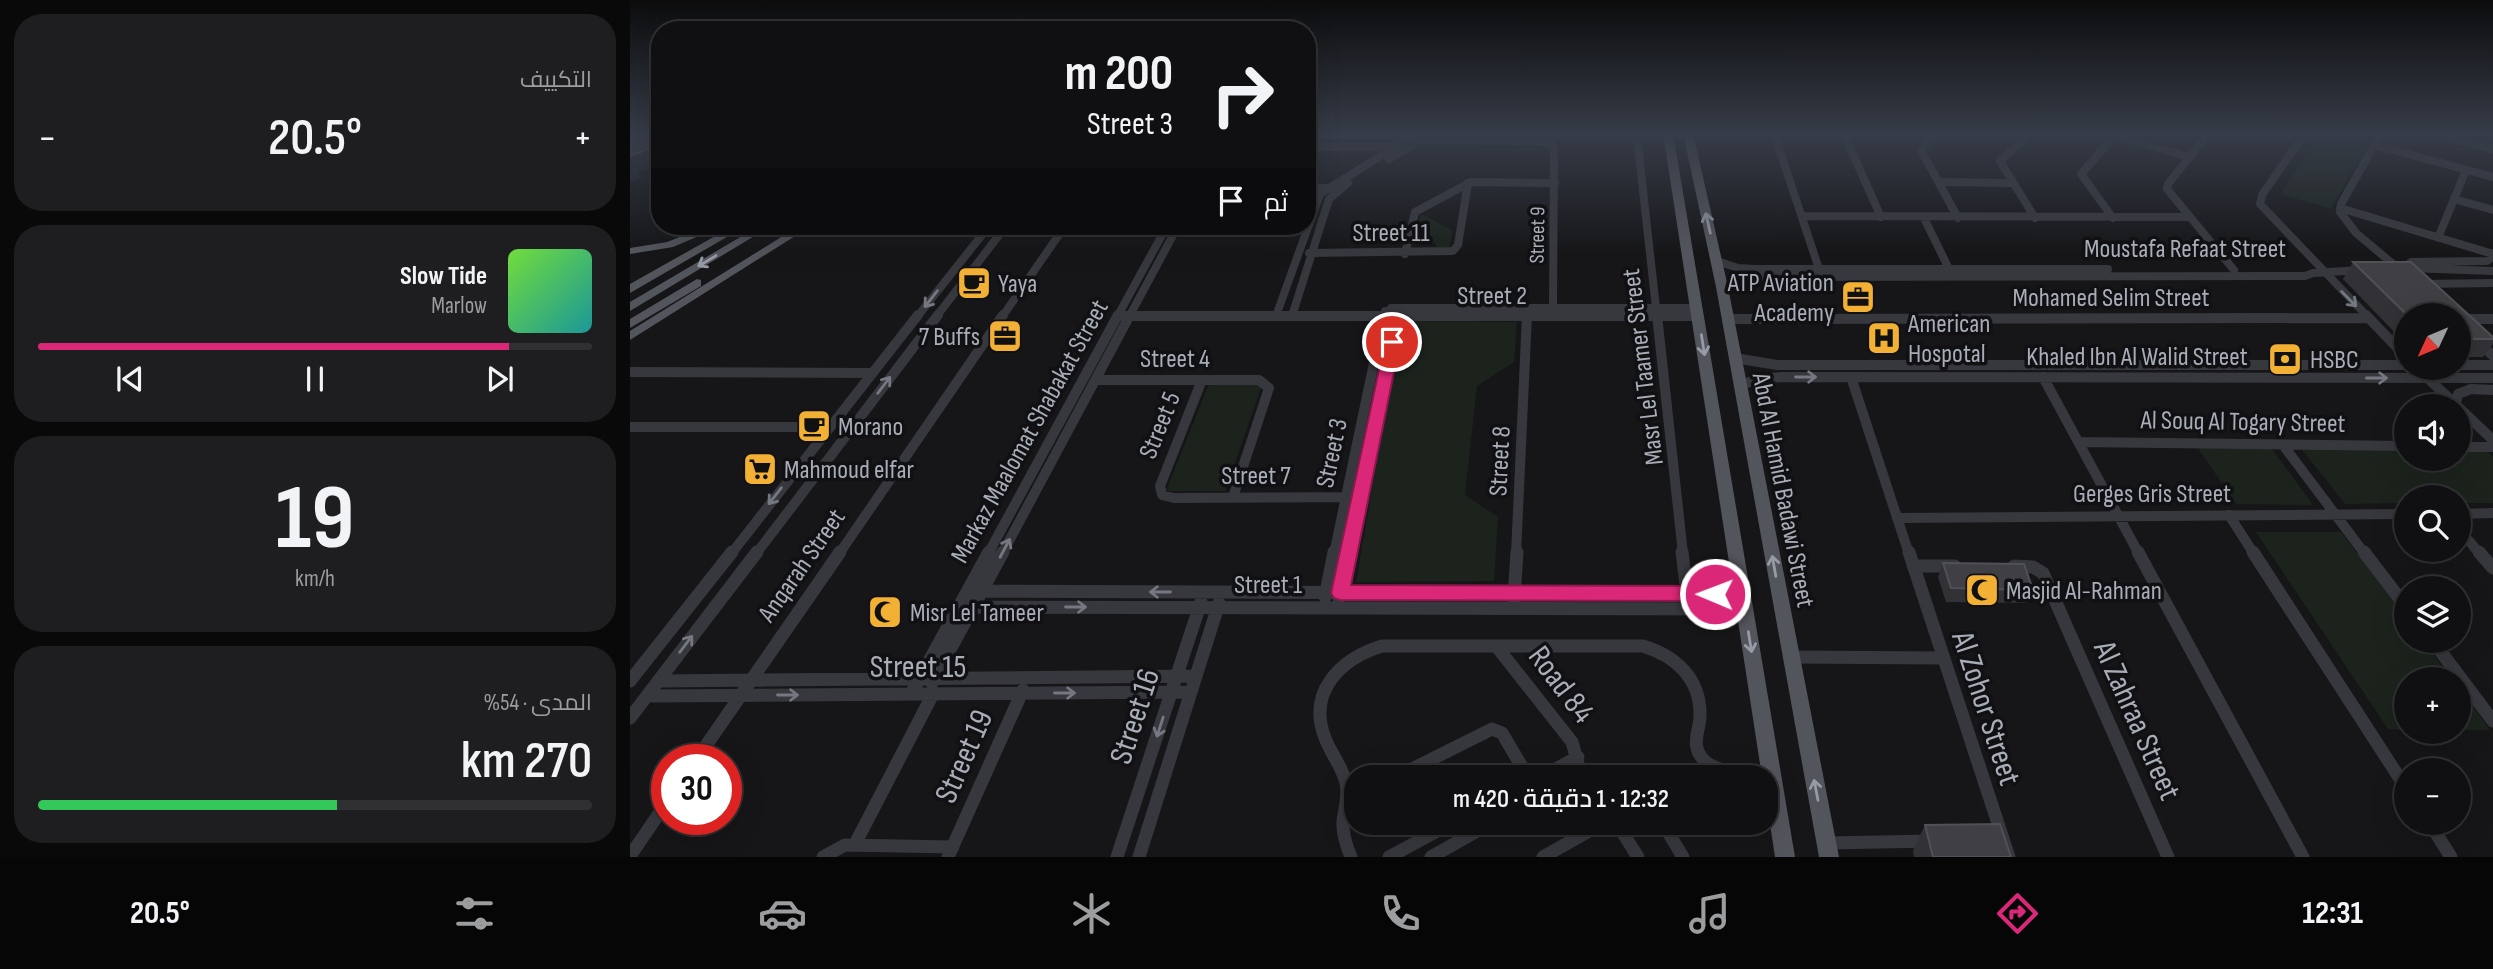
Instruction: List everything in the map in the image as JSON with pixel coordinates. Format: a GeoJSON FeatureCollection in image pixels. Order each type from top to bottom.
{"type":"FeatureCollection","features":[{"type":"Feature","properties":{"kind":"main road","name":"Abd Al Hamid Badawi Street"},"geometry":{"type":"LineString","coordinates":[[1674,173],[1771,765]]}},
{"type":"Feature","properties":{"kind":"main road","name":"Abd Al Hamid Badawi Street"},"geometry":{"type":"LineString","coordinates":[[1697,173],[1722,287],[1827,850]]}},
{"type":"Feature","properties":{"kind":"main road"},"geometry":{"type":"LineString","coordinates":[[630,279],[701,235]]}},
{"type":"Feature","properties":{"kind":"main road"},"geometry":{"type":"LineString","coordinates":[[630,251],[679,247],[709,235]]}},
{"type":"Feature","properties":{"kind":"main road"},"geometry":{"type":"LineString","coordinates":[[630,289],[725,235]]}},
{"type":"Feature","properties":{"kind":"main road"},"geometry":{"type":"LineString","coordinates":[[630,307],[751,235]]}},
{"type":"Feature","properties":{"kind":"main road"},"geometry":{"type":"LineString","coordinates":[[630,324],[775,235]]}},
{"type":"Feature","properties":{"kind":"main road"},"geometry":{"type":"LineString","coordinates":[[630,336],[792,235]]}},
{"type":"Feature","properties":{"kind":"main road","name":"Abd Al Hamid Badawi Street"},"geometry":{"type":"LineString","coordinates":[[1778,812],[1785,857]]}},
{"type":"Feature","properties":{"kind":"street"},"geometry":{"type":"LineString","coordinates":[[1316,218],[1329,191],[1355,173]]}},
{"type":"Feature","properties":{"kind":"street"},"geometry":{"type":"LineString","coordinates":[[1316,193],[1329,191],[1356,173]]}},
{"type":"Feature","properties":{"kind":"street","name":"Street 9"},"geometry":{"type":"LineString","coordinates":[[1553,308],[1555,173]]}},
{"type":"Feature","properties":{"kind":"street","name":"Masr Lel Taamer Street"},"geometry":{"type":"LineString","coordinates":[[1641,173],[1687,593]]}},
{"type":"Feature","properties":{"kind":"street"},"geometry":{"type":"LineString","coordinates":[[1787,173],[1819,269]]}},
{"type":"Feature","properties":{"kind":"street"},"geometry":{"type":"LineString","coordinates":[[1861,173],[1881,218]]}},
{"type":"Feature","properties":{"kind":"street"},"geometry":{"type":"LineString","coordinates":[[1934,173],[1958,218]]}},
{"type":"Feature","properties":{"kind":"street"},"geometry":{"type":"LineString","coordinates":[[2007,173],[2035,218]]}},
{"type":"Feature","properties":{"kind":"street"},"geometry":{"type":"LineString","coordinates":[[2082,173],[2113,218]]}},
{"type":"Feature","properties":{"kind":"street"},"geometry":{"type":"LineString","coordinates":[[2177,173],[2167,187],[2234,270]]}},
{"type":"Feature","properties":{"kind":"street"},"geometry":{"type":"LineString","coordinates":[[2279,173],[2260,201],[2265,211],[2394,345]]}},
{"type":"Feature","properties":{"kind":"street"},"geometry":{"type":"LineString","coordinates":[[2341,206],[2359,173]]}},
{"type":"Feature","properties":{"kind":"street"},"geometry":{"type":"LineString","coordinates":[[2440,233],[2465,173]]}},
{"type":"Feature","properties":{"kind":"street"},"geometry":{"type":"LineString","coordinates":[[1405,254],[1416,211],[1468,183],[1555,183]]}},
{"type":"Feature","properties":{"kind":"street","name":"Street 11"},"geometry":{"type":"LineString","coordinates":[[1299,253],[1446,253],[1456,249],[1468,183]]}},
{"type":"Feature","properties":{"kind":"street"},"geometry":{"type":"LineString","coordinates":[[1939,183],[2013,183]]}},
{"type":"Feature","properties":{"kind":"street"},"geometry":{"type":"LineString","coordinates":[[1316,189],[1329,191]]}},
{"type":"Feature","properties":{"kind":"street"},"geometry":{"type":"LineString","coordinates":[[1293,312],[1314,253],[1329,191]]}},
{"type":"Feature","properties":{"kind":"street"},"geometry":{"type":"LineString","coordinates":[[2454,199],[2493,210]]}},
{"type":"Feature","properties":{"kind":"street"},"geometry":{"type":"LineString","coordinates":[[2341,206],[2440,233],[2492,256]]}},
{"type":"Feature","properties":{"kind":"street"},"geometry":{"type":"LineString","coordinates":[[2341,206],[2492,256]]}},
{"type":"Feature","properties":{"kind":"street"},"geometry":{"type":"LineString","coordinates":[[2341,206],[2349,226],[2401,267],[2427,292]]}},
{"type":"Feature","properties":{"kind":"street"},"geometry":{"type":"LineString","coordinates":[[1802,216],[2189,216]]}},
{"type":"Feature","properties":{"kind":"street"},"geometry":{"type":"LineString","coordinates":[[1924,218],[1949,269]]}},
{"type":"Feature","properties":{"kind":"street"},"geometry":{"type":"LineString","coordinates":[[630,681],[982,235]]}},
{"type":"Feature","properties":{"kind":"street","name":"Anqarah Street"},"geometry":{"type":"LineString","coordinates":[[630,718],[999,235]]}},
{"type":"Feature","properties":{"kind":"street","name":"Anqarah Street"},"geometry":{"type":"LineString","coordinates":[[707,744],[1059,235]]}},
{"type":"Feature","properties":{"kind":"street","name":"Markaz Maalomat Shabakat Street"},"geometry":{"type":"LineString","coordinates":[[855,844],[973,607],[1095,380],[1163,235]]}},
{"type":"Feature","properties":{"kind":"street","name":"Markaz Maalomat Shabakat Street"},"geometry":{"type":"LineString","coordinates":[[911,694],[1126,312],[1173,235]]}},
{"type":"Feature","properties":{"kind":"street"},"geometry":{"type":"LineString","coordinates":[[1277,312],[1308,235]]}},
{"type":"Feature","properties":{"kind":"street"},"geometry":{"type":"LineString","coordinates":[[2401,267],[2411,262],[2492,256]]}},
{"type":"Feature","properties":{"kind":"street","name":"Moustafa Refaat Street"},"geometry":{"type":"LineString","coordinates":[[1717,261],[1748,273],[2291,276],[2308,276],[2313,273]]}},
{"type":"Feature","properties":{"kind":"street"},"geometry":{"type":"LineString","coordinates":[[2385,268],[2493,271]]}},
{"type":"Feature","properties":{"kind":"street","name":"Moustafa Refaat Street"},"geometry":{"type":"LineString","coordinates":[[1722,287],[1748,273],[1819,269],[2299,270],[2313,273]]}},
{"type":"Feature","properties":{"kind":"street"},"geometry":{"type":"LineString","coordinates":[[2313,273],[2373,269]]}},
{"type":"Feature","properties":{"kind":"street"},"geometry":{"type":"LineString","coordinates":[[2419,284],[2493,283]]}},
{"type":"Feature","properties":{"kind":"street","name":"Street 2"},"geometry":{"type":"LineString","coordinates":[[1527,313],[1553,308],[1657,312]]}},
{"type":"Feature","properties":{"kind":"street","name":"Street 2"},"geometry":{"type":"LineString","coordinates":[[1126,312],[1697,312]]}},
{"type":"Feature","properties":{"kind":"street","name":"Street 3"},"geometry":{"type":"LineString","coordinates":[[1322,607],[1384,312]]}},
{"type":"Feature","properties":{"kind":"street","name":"Street 3"},"geometry":{"type":"LineString","coordinates":[[1337,607],[1399,312]]}},
{"type":"Feature","properties":{"kind":"street","name":"Street 8"},"geometry":{"type":"LineString","coordinates":[[1514,608],[1528,340],[1527,313]]}},
{"type":"Feature","properties":{"kind":"street","name":"Mohamed Selim Street"},"geometry":{"type":"LineString","coordinates":[[1727,319],[2368,318]]}},
{"type":"Feature","properties":{"kind":"street"},"geometry":{"type":"LineString","coordinates":[[2471,320],[2493,319]]}},
{"type":"Feature","properties":{"kind":"street"},"geometry":{"type":"LineString","coordinates":[[2471,333],[2493,356]]}},
{"type":"Feature","properties":{"kind":"street","name":"Khaled Ibn Al Walid Street"},"geometry":{"type":"LineString","coordinates":[[1735,358],[1760,364],[2394,365]]}},
{"type":"Feature","properties":{"kind":"street"},"geometry":{"type":"LineString","coordinates":[[1760,364],[1765,378]]}},
{"type":"Feature","properties":{"kind":"street"},"geometry":{"type":"LineString","coordinates":[[2471,365],[2493,365]]}},
{"type":"Feature","properties":{"kind":"street"},"geometry":{"type":"LineString","coordinates":[[630,372],[873,373]]}},
{"type":"Feature","properties":{"kind":"street","name":"Al Zohor Street"},"geometry":{"type":"LineString","coordinates":[[1851,377],[1943,658],[1996,839],[2008,857]]}},
{"type":"Feature","properties":{"kind":"street"},"geometry":{"type":"LineString","coordinates":[[2043,377],[2303,857]]}},
{"type":"Feature","properties":{"kind":"street","name":"Khaled Ibn Al Walid Street"},"geometry":{"type":"LineString","coordinates":[[2471,377],[2493,377]]}},
{"type":"Feature","properties":{"kind":"street","name":"Khaled Ibn Al Walid Street"},"geometry":{"type":"LineString","coordinates":[[1740,386],[1765,378],[2394,378]]}},
{"type":"Feature","properties":{"kind":"street","name":"Street 4"},"geometry":{"type":"LineString","coordinates":[[1095,380],[1263,381],[1269,388],[1233,497]]}},
{"type":"Feature","properties":{"kind":"street","name":"Street 5"},"geometry":{"type":"LineString","coordinates":[[1160,486],[1202,380]]}},
{"type":"Feature","properties":{"kind":"street"},"geometry":{"type":"LineString","coordinates":[[2430,380],[2447,394]]}},
{"type":"Feature","properties":{"kind":"street"},"geometry":{"type":"LineString","coordinates":[[2458,394],[2465,390],[2493,390]]}},
{"type":"Feature","properties":{"kind":"street"},"geometry":{"type":"LineString","coordinates":[[2471,417],[2493,440]]}},
{"type":"Feature","properties":{"kind":"street"},"geometry":{"type":"LineString","coordinates":[[630,426],[830,427]]}},
{"type":"Feature","properties":{"kind":"street","name":"Al Souq Al Togary Street"},"geometry":{"type":"LineString","coordinates":[[2078,442],[2394,446]]}},
{"type":"Feature","properties":{"kind":"street"},"geometry":{"type":"LineString","coordinates":[[2283,445],[2394,591]]}},
{"type":"Feature","properties":{"kind":"street"},"geometry":{"type":"LineString","coordinates":[[2471,447],[2493,447]]}},
{"type":"Feature","properties":{"kind":"street","name":"Street 7"},"geometry":{"type":"LineString","coordinates":[[1160,486],[1160,492],[1170,497],[1360,497]]}},
{"type":"Feature","properties":{"kind":"street"},"geometry":{"type":"LineString","coordinates":[[2471,514],[2493,513]]}},
{"type":"Feature","properties":{"kind":"street","name":"Gerges Gris Street"},"geometry":{"type":"LineString","coordinates":[[1897,518],[2394,514]]}},
{"type":"Feature","properties":{"kind":"street"},"geometry":{"type":"LineString","coordinates":[[2229,515],[2394,769]]}},
{"type":"Feature","properties":{"kind":"street"},"geometry":{"type":"LineString","coordinates":[[2471,543],[2493,569]]}},
{"type":"Feature","properties":{"kind":"street"},"geometry":{"type":"LineString","coordinates":[[1913,565],[1966,566]]}},
{"type":"Feature","properties":{"kind":"street","name":"Al Zahraa Street"},"geometry":{"type":"LineString","coordinates":[[2006,566],[2033,566],[2043,573],[2168,857]]}},
{"type":"Feature","properties":{"kind":"street","name":"Street 1"},"geometry":{"type":"LineString","coordinates":[[968,591],[1687,593],[1744,601]]}},
{"type":"Feature","properties":{"kind":"street","name":"Street 16"},"geometry":{"type":"LineString","coordinates":[[1117,857],[1204,592]]}},
{"type":"Feature","properties":{"kind":"street","name":"Street 16"},"geometry":{"type":"LineString","coordinates":[[1139,857],[1222,592]]}},
{"type":"Feature","properties":{"kind":"street","name":"Street 1"},"geometry":{"type":"LineString","coordinates":[[959,607],[1514,608],[1744,601]]}},
{"type":"Feature","properties":{"kind":"street"},"geometry":{"type":"LineString","coordinates":[[1344,779],[1323,735],[1321,710],[1326,685],[1343,662],[1354,654],[1382,646],[1643,646],[1667,654],[1685,669],[1696,690],[1700,714],[1697,748],[1701,757],[1713,765]]}},
{"type":"Feature","properties":{"kind":"street","name":"Road 84"},"geometry":{"type":"LineString","coordinates":[[1497,647],[1563,729],[1578,757],[1578,765]]}},
{"type":"Feature","properties":{"kind":"street"},"geometry":{"type":"LineString","coordinates":[[2442,653],[2493,721]]}},
{"type":"Feature","properties":{"kind":"street"},"geometry":{"type":"LineString","coordinates":[[1791,657],[1943,658]]}},
{"type":"Feature","properties":{"kind":"street","name":"Street 15"},"geometry":{"type":"LineString","coordinates":[[647,696],[911,694],[931,689],[1029,678],[1195,676]]}},
{"type":"Feature","properties":{"kind":"street","name":"Street 19"},"geometry":{"type":"LineString","coordinates":[[951,852],[1029,678]]}},
{"type":"Feature","properties":{"kind":"street","name":"Street 15"},"geometry":{"type":"LineString","coordinates":[[658,681],[919,679],[931,689],[1022,694],[1190,692]]}},
{"type":"Feature","properties":{"kind":"street"},"geometry":{"type":"LineString","coordinates":[[1420,765],[1492,729],[1502,733],[1521,765]]}},
{"type":"Feature","properties":{"kind":"street","name":"Road 84"},"geometry":{"type":"LineString","coordinates":[[1563,765],[1578,757]]}},
{"type":"Feature","properties":{"kind":"street"},"geometry":{"type":"LineString","coordinates":[[630,856],[651,825]]}},
{"type":"Feature","properties":{"kind":"street"},"geometry":{"type":"LineString","coordinates":[[1344,831],[1351,857]]}},
{"type":"Feature","properties":{"kind":"street"},"geometry":{"type":"LineString","coordinates":[[1389,857],[1430,835]]}},
{"type":"Feature","properties":{"kind":"street"},"geometry":{"type":"LineString","coordinates":[[1431,857],[1470,835]]}},
{"type":"Feature","properties":{"kind":"street"},"geometry":{"type":"LineString","coordinates":[[1543,857],[1582,835]]}},
{"type":"Feature","properties":{"kind":"street"},"geometry":{"type":"LineString","coordinates":[[1624,835],[1638,857]]}},
{"type":"Feature","properties":{"kind":"street"},"geometry":{"type":"LineString","coordinates":[[1670,835],[1683,857]]}},
{"type":"Feature","properties":{"kind":"street"},"geometry":{"type":"LineString","coordinates":[[2437,835],[2451,857]]}},
{"type":"Feature","properties":{"kind":"street"},"geometry":{"type":"LineString","coordinates":[[1827,850],[1948,841]]}},
{"type":"Feature","properties":{"kind":"street"},"geometry":{"type":"LineString","coordinates":[[823,857],[836,848],[855,844],[951,852]]}},
{"type":"Feature","properties":{"kind":"shaded area"},"geometry":{"type":"Polygon","coordinates":[[[2294,173],[2351,173],[2331,209],[2281,194],[2294,173]]]}},
{"type":"Feature","properties":{"kind":"shaded area"},"geometry":{"type":"Polygon","coordinates":[[[1421,214],[1450,231],[1453,230],[1449,248],[1436,247],[1436,243],[1424,243],[1439,235],[1411,246],[1421,214]]]}},
{"type":"Feature","properties":{"kind":"shaded area"},"geometry":{"type":"Polygon","coordinates":[[[1401,321],[1517,322],[1514,362],[1477,386],[1465,495],[1498,517],[1494,581],[1356,582],[1401,321]]]}},
{"type":"Feature","properties":{"kind":"shaded area"},"geometry":{"type":"Polygon","coordinates":[[[1209,384],[1262,385],[1225,491],[1166,491],[1209,384]]]}},
{"type":"Feature","properties":{"kind":"shaded area"},"geometry":{"type":"Polygon","coordinates":[[[2300,447],[2394,447],[2394,471],[2471,471],[2471,447],[2483,447],[2493,457],[2493,503],[2471,503],[2471,485],[2394,485],[2394,503],[2345,504],[2300,447]]]}},
{"type":"Feature","properties":{"kind":"shaded area"},"geometry":{"type":"Polygon","coordinates":[[[2198,448],[2272,449],[2313,505],[2236,504],[2198,448]]]}},
{"type":"Feature","properties":{"kind":"shaded area"},"geometry":{"type":"Polygon","coordinates":[[[2256,532],[2341,532],[2394,602],[2394,653],[2432,653],[2443,667],[2394,667],[2394,729],[2388,729],[2256,532]]]}},
{"type":"Feature","properties":{"kind":"shaded area"},"geometry":{"type":"Polygon","coordinates":[[[2471,704],[2490,730],[2471,730],[2471,704]]]}},
{"type":"Feature","properties":{"kind":"building"},"geometry":{"type":"Polygon","coordinates":[[[2353,262],[2411,262],[2456,303],[2395,303],[2353,262]]]}},
{"type":"Feature","properties":{"kind":"building"},"geometry":{"type":"Polygon","coordinates":[[[2471,317],[2493,337],[2471,339],[2471,317]]]}},
{"type":"Feature","properties":{"kind":"building"},"geometry":{"type":"Polygon","coordinates":[[[1943,563],[2024,564],[2033,590],[1951,588],[1943,563]]]}},
{"type":"Feature","properties":{"kind":"building"},"geometry":{"type":"Polygon","coordinates":[[[2000,824],[2011,857],[1933,857],[1925,825],[2000,824]]]}},
{"type":"Feature","properties":{"kind":"place","name":"Yaya"},"geometry":{"type":"Point","coordinates":[974,283]}},
{"type":"Feature","properties":{"kind":"place","name":"ATP Aviation Academy"},"geometry":{"type":"Point","coordinates":[1858,297]}},
{"type":"Feature","properties":{"kind":"place","name":"7 Buffs"},"geometry":{"type":"Point","coordinates":[1005,336]}},
{"type":"Feature","properties":{"kind":"place","name":"American Hospotal"},"geometry":{"type":"Point","coordinates":[1884,338]}},
{"type":"Feature","properties":{"kind":"place","name":"HSBC"},"geometry":{"type":"Point","coordinates":[2285,359]}},
{"type":"Feature","properties":{"kind":"place","name":"Morano"},"geometry":{"type":"Point","coordinates":[814,426]}},
{"type":"Feature","properties":{"kind":"place","name":"Mahmoud elfar"},"geometry":{"type":"Point","coordinates":[760,469]}},
{"type":"Feature","properties":{"kind":"place","name":"Masjid Al-Rahman"},"geometry":{"type":"Point","coordinates":[1982,590]}},
{"type":"Feature","properties":{"kind":"place","name":"Misr Lel Tameer"},"geometry":{"type":"Point","coordinates":[885,612]}},
{"type":"Feature","properties":{"kind":"route"},"geometry":{"type":"LineString","coordinates":[[1392,342],[1340,593],[1715,594]]}}]}
